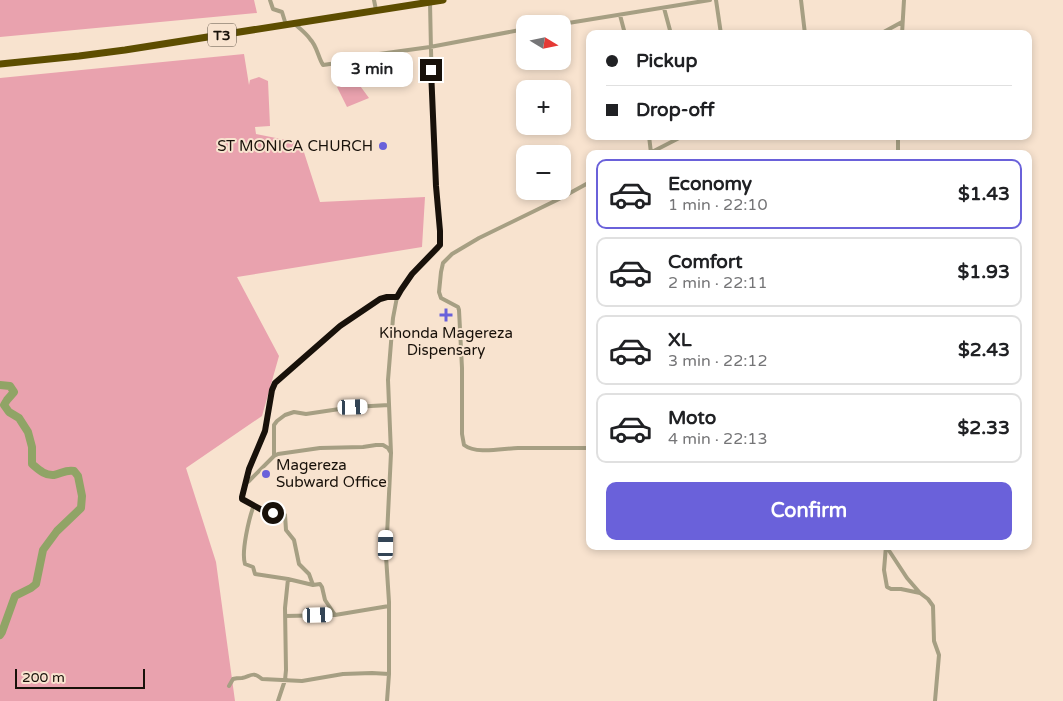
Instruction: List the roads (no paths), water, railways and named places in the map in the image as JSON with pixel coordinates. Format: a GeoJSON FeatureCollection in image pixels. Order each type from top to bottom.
{"type":"FeatureCollection","features":[{"type":"Feature","properties":{"kind":"highway","name":"T3"},"geometry":{"type":"LineString","coordinates":[[0,64],[107,53],[443,0]]}},
{"type":"Feature","properties":{"kind":"street"},"geometry":{"type":"LineString","coordinates":[[270,0],[273,9],[282,12],[286,25]]}},
{"type":"Feature","properties":{"kind":"street"},"geometry":{"type":"LineString","coordinates":[[374,0],[376,11]]}},
{"type":"Feature","properties":{"kind":"street"},"geometry":{"type":"LineString","coordinates":[[571,23],[710,0]]}},
{"type":"Feature","properties":{"kind":"street"},"geometry":{"type":"LineString","coordinates":[[716,0],[720,30]]}},
{"type":"Feature","properties":{"kind":"street"},"geometry":{"type":"LineString","coordinates":[[801,0],[805,30]]}},
{"type":"Feature","properties":{"kind":"street"},"geometry":{"type":"LineString","coordinates":[[902,30],[904,0]]}},
{"type":"Feature","properties":{"kind":"street"},"geometry":{"type":"LineString","coordinates":[[387,701],[389,606],[386,556],[391,453],[388,380],[393,318],[397,297],[401,290],[412,274],[438,249],[441,241],[436,186],[430,2]]}},
{"type":"Feature","properties":{"kind":"street"},"geometry":{"type":"LineString","coordinates":[[664,8],[670,30]]}},
{"type":"Feature","properties":{"kind":"street"},"geometry":{"type":"LineString","coordinates":[[620,15],[624,30]]}},
{"type":"Feature","properties":{"kind":"street"},"geometry":{"type":"LineString","coordinates":[[887,30],[902,22]]}},
{"type":"Feature","properties":{"kind":"street"},"geometry":{"type":"LineString","coordinates":[[295,24],[311,39],[324,64],[516,31]]}},
{"type":"Feature","properties":{"kind":"street"},"geometry":{"type":"LineString","coordinates":[[655,150],[675,140]]}},
{"type":"Feature","properties":{"kind":"street"},"geometry":{"type":"LineString","coordinates":[[586,184],[479,238],[452,254],[443,264],[439,292],[441,298],[459,310],[462,368],[462,434],[464,446],[471,449],[492,450],[515,448],[586,448]]}},
{"type":"Feature","properties":{"kind":"street"},"geometry":{"type":"LineString","coordinates":[[312,585],[309,574],[299,564],[294,540],[287,531],[285,515],[279,511],[273,513],[266,512],[242,499],[249,469],[265,431],[272,390],[275,383],[340,326],[380,299],[397,297]]}},
{"type":"Feature","properties":{"kind":"street"},"geometry":{"type":"LineString","coordinates":[[274,456],[274,426],[285,415],[294,412],[306,414],[353,407],[390,405]]}},
{"type":"Feature","properties":{"kind":"street"},"geometry":{"type":"LineString","coordinates":[[246,483],[278,454],[320,448],[376,445],[383,445],[391,453]]}},
{"type":"Feature","properties":{"kind":"street"},"geometry":{"type":"LineString","coordinates":[[254,506],[251,512],[244,549],[244,564],[253,567],[255,574],[312,585],[319,584],[322,586],[325,600],[335,615]]}},
{"type":"Feature","properties":{"kind":"street"},"geometry":{"type":"LineString","coordinates":[[886,550],[884,570],[887,587],[920,593]]}},
{"type":"Feature","properties":{"kind":"street"},"geometry":{"type":"LineString","coordinates":[[889,550],[907,578],[928,599],[934,609],[934,641],[939,655],[935,701]]}},
{"type":"Feature","properties":{"kind":"street"},"geometry":{"type":"LineString","coordinates":[[278,701],[285,680],[288,579]]}},
{"type":"Feature","properties":{"kind":"street"},"geometry":{"type":"LineString","coordinates":[[286,616],[335,615],[389,606]]}},
{"type":"Feature","properties":{"kind":"street"},"geometry":{"type":"LineString","coordinates":[[229,686],[233,679],[251,674],[262,679],[302,681],[343,674],[389,674]]}},
{"type":"Feature","properties":{"kind":"waterway"},"geometry":{"type":"LineString","coordinates":[[0,385],[10,386],[14,392],[4,405],[9,412],[19,418],[28,432],[32,447],[32,464],[42,472],[51,475],[74,471],[78,476],[82,496],[81,508],[57,531],[43,550],[36,584],[15,596],[0,635]]}},
{"type":"Feature","properties":{"kind":"place","name":"ST MONICA CHURCH"},"geometry":{"type":"Point","coordinates":[383,146]}},
{"type":"Feature","properties":{"kind":"place","name":"Kihonda Magereza Dispensary"},"geometry":{"type":"Point","coordinates":[446,315]}},
{"type":"Feature","properties":{"kind":"place","name":"Magereza Subward Office"},"geometry":{"type":"Point","coordinates":[266,474]}}]}
